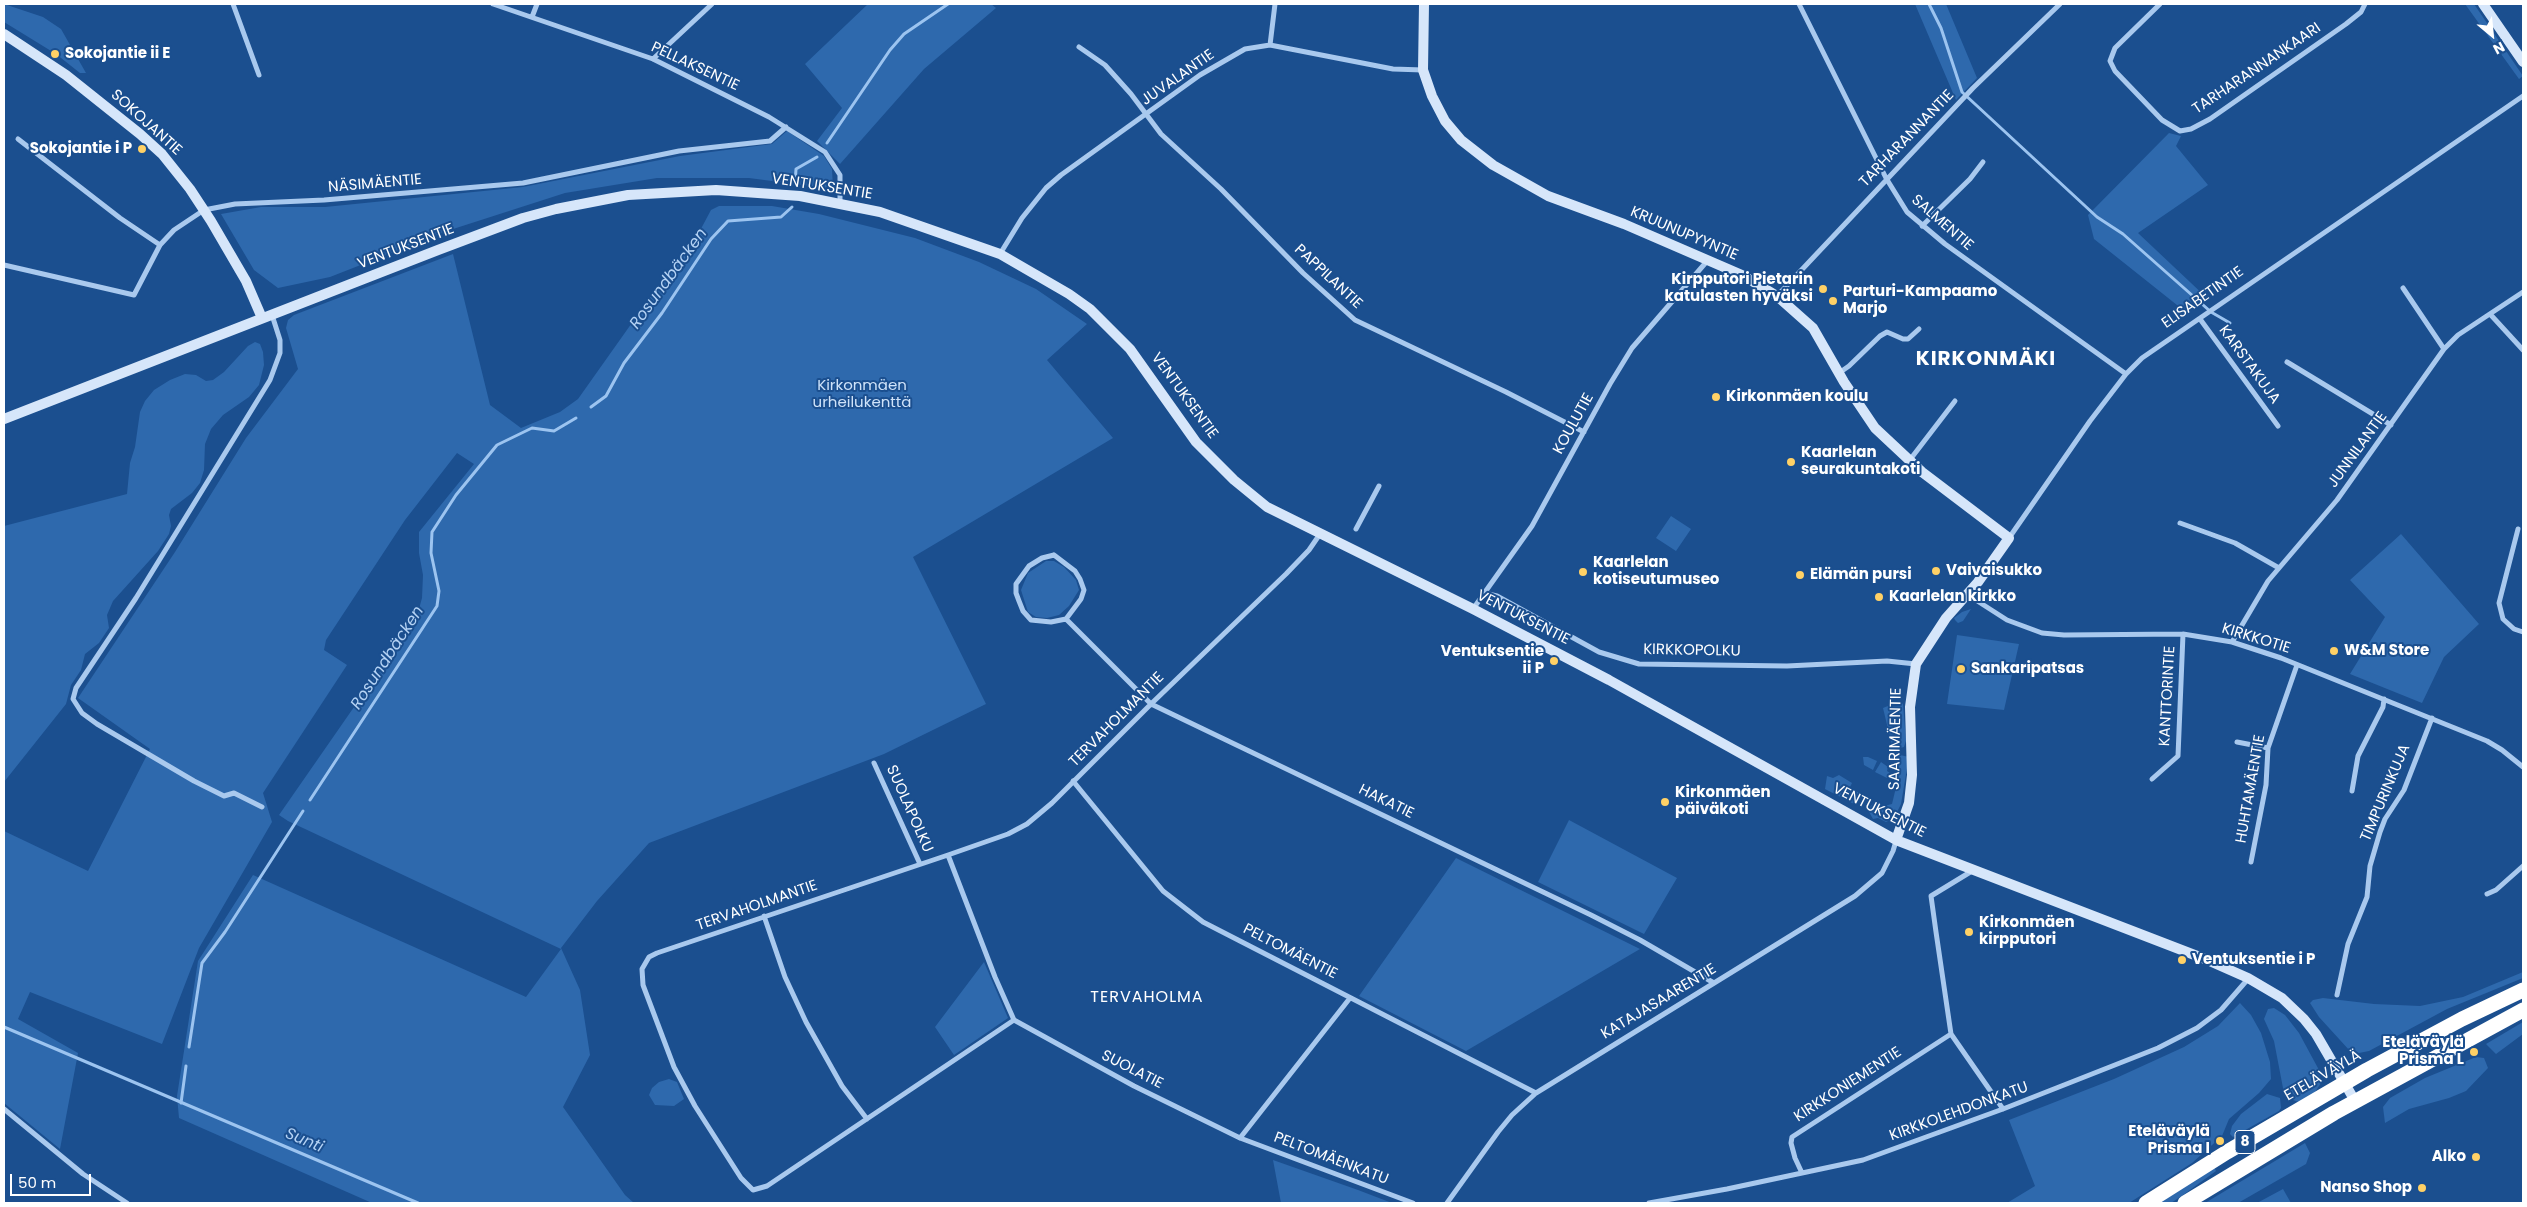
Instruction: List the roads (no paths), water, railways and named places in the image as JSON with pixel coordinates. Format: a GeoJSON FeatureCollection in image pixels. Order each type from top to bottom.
{"type":"FeatureCollection","features":[{"type":"Feature","properties":{"kind":"highway","name":"ETELÄVÄYLÄ"},"geometry":{"type":"LineString","coordinates":[[2146,1203],[2227,1152],[2345,1083],[2462,1019],[2523,990]]}},
{"type":"Feature","properties":{"kind":"highway","name":"8"},"geometry":{"type":"LineString","coordinates":[[2185,1203],[2355,1100],[2523,1010]]}},
{"type":"Feature","properties":{"kind":"main road","name":"KRUUNUPYYNTIE"},"geometry":{"type":"LineString","coordinates":[[1424,4],[1423,70],[1432,96],[1445,122],[1461,140],[1492,165],[1548,196],[1624,224],[1708,260],[1742,275],[1777,296],[1813,328],[1839,373],[1875,428],[1909,461],[2009,538]]}},
{"type":"Feature","properties":{"kind":"main road"},"geometry":{"type":"LineString","coordinates":[[2483,4],[2523,62]]}},
{"type":"Feature","properties":{"kind":"main road","name":"SOKOJANTIE"},"geometry":{"type":"LineString","coordinates":[[4,34],[66,75],[140,134],[176,170],[204,210],[267,316]]}},
{"type":"Feature","properties":{"kind":"main road","name":"VENTUKSENTIE"},"geometry":{"type":"LineString","coordinates":[[4,419],[523,218],[598,200],[658,192],[716,190],[776,193],[840,203],[916,224],[1000,254],[1069,294],[1090,309],[1130,348],[1196,442],[1234,480],[1266,507],[1473,609],[1609,680],[1896,840],[2205,958],[2248,978],[2282,998],[2304,1019],[2316,1034],[2355,1100]]}},
{"type":"Feature","properties":{"kind":"main road","name":"ELISABETINTIE"},"geometry":{"type":"LineString","coordinates":[[1968,596],[2009,538]]}},
{"type":"Feature","properties":{"kind":"main road","name":"SAARIMÄENTIE"},"geometry":{"type":"LineString","coordinates":[[1896,840],[1909,804],[1912,775],[1910,707],[1916,664],[1946,618],[1968,596]]}},
{"type":"Feature","properties":{"kind":"street"},"geometry":{"type":"LineString","coordinates":[[233,4],[259,75]]}},
{"type":"Feature","properties":{"kind":"street","name":"PELLAKSENTIE"},"geometry":{"type":"LineString","coordinates":[[493,4],[653,59],[711,86],[786,127],[820,149],[835,165],[840,176],[840,203]]}},
{"type":"Feature","properties":{"kind":"street"},"geometry":{"type":"LineString","coordinates":[[532,18],[537,4]]}},
{"type":"Feature","properties":{"kind":"street"},"geometry":{"type":"LineString","coordinates":[[653,59],[712,4]]}},
{"type":"Feature","properties":{"kind":"street"},"geometry":{"type":"LineString","coordinates":[[1270,45],[1275,4]]}},
{"type":"Feature","properties":{"kind":"street","name":"SALMENTIE"},"geometry":{"type":"LineString","coordinates":[[1799,4],[1897,199],[1922,226],[1945,244],[2126,374]]}},
{"type":"Feature","properties":{"kind":"street","name":"TARHARANNANTIE"},"geometry":{"type":"LineString","coordinates":[[1777,296],[1961,100],[2060,4]]}},
{"type":"Feature","properties":{"kind":"street","name":"TARHARANNANKAARI"},"geometry":{"type":"LineString","coordinates":[[2160,4],[2115,48],[2110,61],[2115,71],[2162,120],[2180,131],[2191,129],[2210,119],[2354,18],[2361,12],[2365,4]]}},
{"type":"Feature","properties":{"kind":"street","name":"JUVALANTIE"},"geometry":{"type":"LineString","coordinates":[[1000,254],[1022,218],[1046,188],[1200,75],[1233,55],[1256,45],[1270,45],[1393,69],[1423,70]]}},
{"type":"Feature","properties":{"kind":"street","name":"PAPPILANTIE"},"geometry":{"type":"LineString","coordinates":[[1079,47],[1105,65],[1161,134],[1221,189],[1303,273],[1355,320],[1506,392],[1584,432]]}},
{"type":"Feature","properties":{"kind":"street","name":"ELISABETINTIE"},"geometry":{"type":"LineString","coordinates":[[2009,538],[2126,374],[2142,358],[2523,96]]}},
{"type":"Feature","properties":{"kind":"street","name":"NÄSIMÄENTIE"},"geometry":{"type":"LineString","coordinates":[[4,265],[134,295],[160,244],[174,230],[204,210],[235,204],[324,200],[523,183],[679,151],[770,141],[786,127]]}},
{"type":"Feature","properties":{"kind":"street"},"geometry":{"type":"LineString","coordinates":[[18,139],[120,218],[160,244]]}},
{"type":"Feature","properties":{"kind":"street"},"geometry":{"type":"LineString","coordinates":[[1922,226],[1970,179],[1982,162]]}},
{"type":"Feature","properties":{"kind":"street","name":"KOULUTIE"},"geometry":{"type":"LineString","coordinates":[[1473,609],[1532,526],[1632,348],[1708,260]]}},
{"type":"Feature","properties":{"kind":"street"},"geometry":{"type":"LineString","coordinates":[[2403,288],[2444,349]]}},
{"type":"Feature","properties":{"kind":"street","name":"JUNNILANTIE"},"geometry":{"type":"LineString","coordinates":[[2232,642],[2254,602],[2279,568],[2337,500],[2444,349],[2458,335],[2523,292]]}},
{"type":"Feature","properties":{"kind":"street"},"geometry":{"type":"LineString","coordinates":[[2490,314],[2523,350]]}},
{"type":"Feature","properties":{"kind":"street"},"geometry":{"type":"LineString","coordinates":[[262,808],[234,793],[224,796],[194,781],[97,724],[82,713],[73,699],[76,688],[147,582],[270,380],[280,353],[280,340],[267,316]]}},
{"type":"Feature","properties":{"kind":"street","name":"KARSTAKUJA"},"geometry":{"type":"LineString","coordinates":[[2200,319],[2278,426]]}},
{"type":"Feature","properties":{"kind":"street"},"geometry":{"type":"LineString","coordinates":[[1839,373],[1850,366],[1880,336],[1887,332],[1903,339],[1908,339],[1918,329]]}},
{"type":"Feature","properties":{"kind":"street"},"geometry":{"type":"LineString","coordinates":[[2287,362],[2391,425]]}},
{"type":"Feature","properties":{"kind":"street"},"geometry":{"type":"LineString","coordinates":[[1909,461],[1955,401]]}},
{"type":"Feature","properties":{"kind":"street"},"geometry":{"type":"LineString","coordinates":[[1356,529],[1379,486]]}},
{"type":"Feature","properties":{"kind":"street"},"geometry":{"type":"LineString","coordinates":[[2180,523],[2235,543],[2279,568]]}},
{"type":"Feature","properties":{"kind":"street"},"geometry":{"type":"LineString","coordinates":[[2518,529],[2499,603],[2503,620],[2514,629],[2523,632]]}},
{"type":"Feature","properties":{"kind":"street","name":"TERVAHOLMANTIE"},"geometry":{"type":"LineString","coordinates":[[1014,1020],[767,1186],[753,1190],[746,1184],[694,1106],[674,1067],[643,985],[642,969],[648,957],[656,953],[948,855],[1008,834],[1027,824],[1286,574],[1309,550],[1320,534]]}},
{"type":"Feature","properties":{"kind":"street"},"geometry":{"type":"LineString","coordinates":[[1054,555],[1069,566],[1080,579],[1084,590],[1066,619],[1051,622],[1031,620],[1023,611],[1019,601],[1016,593],[1019,577],[1029,566],[1042,558],[1054,555]]}},
{"type":"Feature","properties":{"kind":"street","name":"KIRKKOPOLKU"},"geometry":{"type":"LineString","coordinates":[[1484,593],[1497,596],[1599,652],[1639,664],[1787,666],[1887,661],[1916,664]]}},
{"type":"Feature","properties":{"kind":"street","name":"KIRKKOTIE"},"geometry":{"type":"LineString","coordinates":[[1968,596],[2007,620],[2042,633],[2064,635],[2183,634],[2232,642],[2297,665],[2487,741],[2523,767]]}},
{"type":"Feature","properties":{"kind":"street","name":"HAKATIE"},"geometry":{"type":"LineString","coordinates":[[1066,619],[1151,704],[1196,723],[1592,915],[1640,940],[1714,983]]}},
{"type":"Feature","properties":{"kind":"street","name":"KANTTORINTIE"},"geometry":{"type":"LineString","coordinates":[[2152,779],[2178,756],[2183,634]]}},
{"type":"Feature","properties":{"kind":"street","name":"HUHTAMÄENTIE"},"geometry":{"type":"LineString","coordinates":[[2251,862],[2266,785],[2268,748],[2297,665]]}},
{"type":"Feature","properties":{"kind":"street"},"geometry":{"type":"LineString","coordinates":[[2352,791],[2358,756],[2383,707],[2384,699]]}},
{"type":"Feature","properties":{"kind":"street","name":"TIMPURINKUJA"},"geometry":{"type":"LineString","coordinates":[[2337,995],[2348,944],[2367,897],[2370,866],[2380,832],[2385,819],[2404,790],[2432,718]]}},
{"type":"Feature","properties":{"kind":"street"},"geometry":{"type":"LineString","coordinates":[[2237,742],[2268,748]]}},
{"type":"Feature","properties":{"kind":"street","name":"SUOLAPOLKU"},"geometry":{"type":"LineString","coordinates":[[874,763],[920,864]]}},
{"type":"Feature","properties":{"kind":"street","name":"PELTOMÄENTIE"},"geometry":{"type":"LineString","coordinates":[[1073,781],[1163,891],[1203,922],[1536,1093]]}},
{"type":"Feature","properties":{"kind":"street","name":"KATAJASAARENTIE"},"geometry":{"type":"LineString","coordinates":[[1446,1203],[1498,1132],[1512,1115],[1536,1093],[1855,896],[1871,884],[1888,862],[1896,840]]}},
{"type":"Feature","properties":{"kind":"street"},"geometry":{"type":"LineString","coordinates":[[948,855],[995,977],[1014,1020]]}},
{"type":"Feature","properties":{"kind":"street"},"geometry":{"type":"LineString","coordinates":[[2487,894],[2496,890],[2523,866]]}},
{"type":"Feature","properties":{"kind":"street"},"geometry":{"type":"LineString","coordinates":[[1972,870],[1931,896],[1951,1034],[2003,1109]]}},
{"type":"Feature","properties":{"kind":"street"},"geometry":{"type":"LineString","coordinates":[[764,916],[785,976],[806,1022],[842,1086],[867,1119]]}},
{"type":"Feature","properties":{"kind":"street","name":"KIRKKOLEHDONKATU"},"geometry":{"type":"LineString","coordinates":[[1649,1203],[1802,1174],[1863,1160],[2003,1109],[2158,1048],[2197,1028],[2221,1010],[2248,978]]}},
{"type":"Feature","properties":{"kind":"street"},"geometry":{"type":"LineString","coordinates":[[1240,1138],[1350,998]]}},
{"type":"Feature","properties":{"kind":"street","name":"SUOLATIE"},"geometry":{"type":"LineString","coordinates":[[1014,1020],[1134,1086],[1240,1138]]}},
{"type":"Feature","properties":{"kind":"street","name":"KIRKKONIEMENTIE"},"geometry":{"type":"LineString","coordinates":[[1802,1174],[1795,1158],[1791,1143],[1792,1137],[1951,1034]]}},
{"type":"Feature","properties":{"kind":"street"},"geometry":{"type":"LineString","coordinates":[[4,1109],[82,1174],[127,1203]]}},
{"type":"Feature","properties":{"kind":"street","name":"PELTOMÄENKATU"},"geometry":{"type":"LineString","coordinates":[[1240,1138],[1413,1203]]}},
{"type":"Feature","properties":{"kind":"waterway","name":"Rosundbäcken"},"geometry":{"type":"LineString","coordinates":[[827,143],[890,50],[904,34],[948,4]]}},
{"type":"Feature","properties":{"kind":"waterway"},"geometry":{"type":"LineString","coordinates":[[1929,4],[1941,28],[1962,92],[2097,217],[2123,234],[2211,312],[2230,323]]}},
{"type":"Feature","properties":{"kind":"waterway"},"geometry":{"type":"LineString","coordinates":[[795,184],[796,169],[817,157]]}},
{"type":"Feature","properties":{"kind":"waterway","name":"Rosundbäcken"},"geometry":{"type":"LineString","coordinates":[[591,407],[606,396],[624,363],[662,313],[711,239],[728,221],[781,217],[792,207]]}},
{"type":"Feature","properties":{"kind":"waterway","name":"Rosundbäcken"},"geometry":{"type":"LineString","coordinates":[[310,800],[437,606],[439,591],[431,553],[432,532],[456,495],[497,445],[532,428],[554,431],[576,418]]}},
{"type":"Feature","properties":{"kind":"waterway","name":"Rosundbäcken"},"geometry":{"type":"LineString","coordinates":[[189,1047],[202,963],[225,932],[303,811]]}},
{"type":"Feature","properties":{"kind":"waterway","name":"Sunti"},"geometry":{"type":"LineString","coordinates":[[4,1027],[418,1203]]}},
{"type":"Feature","properties":{"kind":"waterway","name":"Rosundbäcken"},"geometry":{"type":"LineString","coordinates":[[181,1103],[186,1066]]}},
{"type":"Feature","properties":{"kind":"place","name":"Sokojantie ii E"},"geometry":{"type":"Point","coordinates":[55,54]}},
{"type":"Feature","properties":{"kind":"place","name":"Sokojantie i P"},"geometry":{"type":"Point","coordinates":[142,149]}},
{"type":"Feature","properties":{"kind":"place","name":"Kirpputori Pietarin katulasten hyväksi"},"geometry":{"type":"Point","coordinates":[1823,289]}},
{"type":"Feature","properties":{"kind":"place","name":"Parturi-Kampaamo Marjo"},"geometry":{"type":"Point","coordinates":[1833,301]}},
{"type":"Feature","properties":{"kind":"place","name":"Kirkonmäen koulu"},"geometry":{"type":"Point","coordinates":[1716,397]}},
{"type":"Feature","properties":{"kind":"place","name":"Kaarlelan seurakuntakoti"},"geometry":{"type":"Point","coordinates":[1791,462]}},
{"type":"Feature","properties":{"kind":"place","name":"Vaivaisukko"},"geometry":{"type":"Point","coordinates":[1936,571]}},
{"type":"Feature","properties":{"kind":"place","name":"Kaarlelan kotiseutumuseo"},"geometry":{"type":"Point","coordinates":[1583,572]}},
{"type":"Feature","properties":{"kind":"place","name":"Elämän pursi"},"geometry":{"type":"Point","coordinates":[1800,575]}},
{"type":"Feature","properties":{"kind":"place","name":"Kaarlelan kirkko"},"geometry":{"type":"Point","coordinates":[1879,597]}},
{"type":"Feature","properties":{"kind":"place","name":"W&M Store"},"geometry":{"type":"Point","coordinates":[2334,651]}},
{"type":"Feature","properties":{"kind":"place","name":"Ventuksentie ii P"},"geometry":{"type":"Point","coordinates":[1554,661]}},
{"type":"Feature","properties":{"kind":"place","name":"Sankaripatsas"},"geometry":{"type":"Point","coordinates":[1961,669]}},
{"type":"Feature","properties":{"kind":"place","name":"Kirkonmäen päiväkoti"},"geometry":{"type":"Point","coordinates":[1665,802]}},
{"type":"Feature","properties":{"kind":"place","name":"Kirkonmäen kirpputori"},"geometry":{"type":"Point","coordinates":[1969,932]}},
{"type":"Feature","properties":{"kind":"place","name":"Ventuksentie i P"},"geometry":{"type":"Point","coordinates":[2182,960]}},
{"type":"Feature","properties":{"kind":"place","name":"Eteläväylä Prisma L"},"geometry":{"type":"Point","coordinates":[2474,1052]}},
{"type":"Feature","properties":{"kind":"place","name":"Eteläväylä Prisma I"},"geometry":{"type":"Point","coordinates":[2220,1141]}},
{"type":"Feature","properties":{"kind":"place","name":"Alko"},"geometry":{"type":"Point","coordinates":[2476,1157]}},
{"type":"Feature","properties":{"kind":"place","name":"Nanso Shop"},"geometry":{"type":"Point","coordinates":[2422,1188]}},
{"type":"Feature","properties":{"kind":"district","name":"KIRKONMÄKI"},"geometry":{"type":"Point","coordinates":[1986,360]}},
{"type":"Feature","properties":{"kind":"district","name":"TERVAHOLMA"},"geometry":{"type":"Point","coordinates":[1147,998]}},
{"type":"Feature","properties":{"kind":"park label","name":"Kirkonmäen urheilukenttä"},"geometry":{"type":"Point","coordinates":[862,394]}}]}
